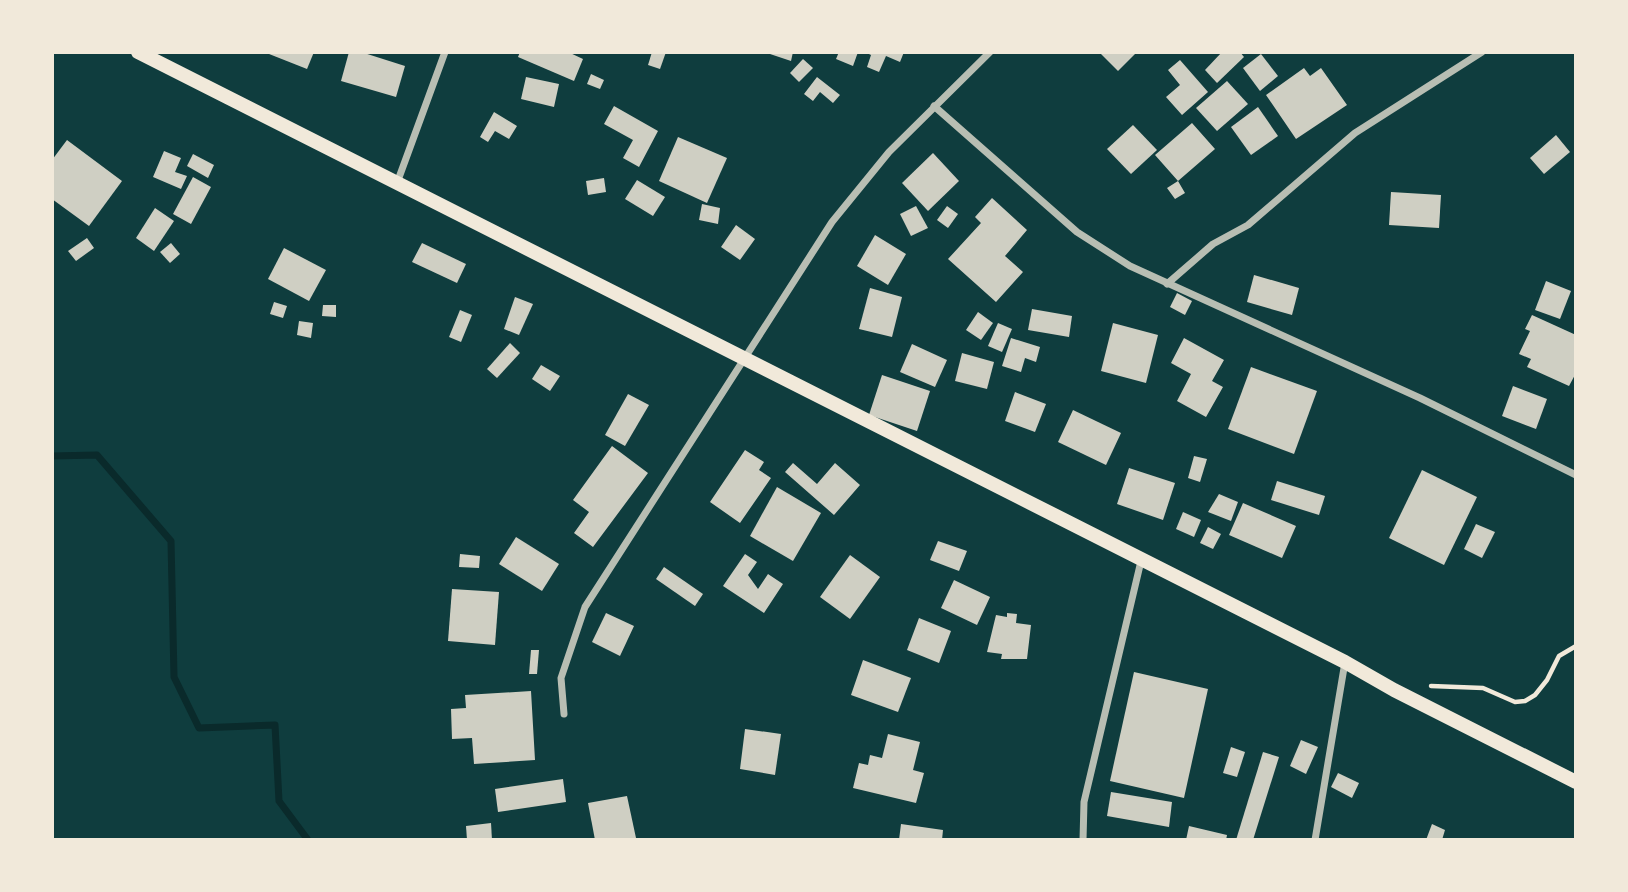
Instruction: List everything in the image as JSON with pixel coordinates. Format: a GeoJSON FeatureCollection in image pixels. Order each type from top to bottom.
{"type":"FeatureCollection","features":[{"type":"Feature","properties":{"kind":"main road"},"geometry":{"type":"LineString","coordinates":[[138,52],[1345,662],[1394,690],[1576,782]]}},
{"type":"Feature","properties":{"kind":"street"},"geometry":{"type":"LineString","coordinates":[[397,184],[412,135],[446,52]]}},
{"type":"Feature","properties":{"kind":"street"},"geometry":{"type":"LineString","coordinates":[[565,714],[561,678],[585,607],[832,222],[889,152],[990,52]]}},
{"type":"Feature","properties":{"kind":"street"},"geometry":{"type":"LineString","coordinates":[[1167,284],[1213,244],[1248,225],[1355,133],[1482,52]]}},
{"type":"Feature","properties":{"kind":"street"},"geometry":{"type":"LineString","coordinates":[[934,106],[1077,232],[1130,267],[1420,398],[1576,475]]}},
{"type":"Feature","properties":{"kind":"street"},"geometry":{"type":"LineString","coordinates":[[1083,839],[1084,802],[1141,561]]}},
{"type":"Feature","properties":{"kind":"street"},"geometry":{"type":"LineString","coordinates":[[1315,839],[1345,662]]}},
{"type":"Feature","properties":{"kind":"path"},"geometry":{"type":"LineString","coordinates":[[1394,690],[1461,685],[1483,688],[1514,702],[1525,701],[1535,695],[1547,680],[1559,656],[1576,646]]}},
{"type":"Feature","properties":{"kind":"building"},"geometry":{"type":"Polygon","coordinates":[[[264,52],[314,52],[307,69],[264,52]]]}},
{"type":"Feature","properties":{"kind":"building"},"geometry":{"type":"Polygon","coordinates":[[[349,52],[361,52],[405,66],[396,97],[341,81],[349,52]]]}},
{"type":"Feature","properties":{"kind":"building"},"geometry":{"type":"Polygon","coordinates":[[[520,52],[568,52],[583,59],[574,81],[518,57],[520,52]]]}},
{"type":"Feature","properties":{"kind":"building"},"geometry":{"type":"Polygon","coordinates":[[[652,52],[666,52],[660,69],[648,65],[652,52]]]}},
{"type":"Feature","properties":{"kind":"building"},"geometry":{"type":"Polygon","coordinates":[[[764,52],[793,52],[791,61],[764,52]]]}},
{"type":"Feature","properties":{"kind":"building"},"geometry":{"type":"Polygon","coordinates":[[[839,52],[858,52],[853,66],[836,59],[839,52]]]}},
{"type":"Feature","properties":{"kind":"building"},"geometry":{"type":"Polygon","coordinates":[[[865,52],[904,52],[900,62],[886,56],[879,72],[867,67],[871,55],[865,52]]]}},
{"type":"Feature","properties":{"kind":"building"},"geometry":{"type":"Polygon","coordinates":[[[1099,52],[1137,52],[1118,71],[1099,52]]]}},
{"type":"Feature","properties":{"kind":"building"},"geometry":{"type":"Polygon","coordinates":[[[1222,52],[1240,52],[1244,57],[1217,83],[1205,70],[1222,52]]]}},
{"type":"Feature","properties":{"kind":"building"},"geometry":{"type":"Polygon","coordinates":[[[1261,54],[1278,76],[1260,91],[1243,68],[1261,54]]]}},
{"type":"Feature","properties":{"kind":"building"},"geometry":{"type":"Polygon","coordinates":[[[803,59],[813,68],[799,82],[790,73],[803,59]]]}},
{"type":"Feature","properties":{"kind":"building"},"geometry":{"type":"Polygon","coordinates":[[[1180,60],[1208,92],[1182,115],[1166,97],[1180,85],[1168,70],[1180,60]]]}},
{"type":"Feature","properties":{"kind":"building"},"geometry":{"type":"Polygon","coordinates":[[[1304,68],[1310,76],[1321,68],[1347,105],[1296,139],[1266,95],[1304,68]]]}},
{"type":"Feature","properties":{"kind":"building"},"geometry":{"type":"Polygon","coordinates":[[[591,74],[604,80],[600,89],[587,84],[591,74]]]}},
{"type":"Feature","properties":{"kind":"building"},"geometry":{"type":"Polygon","coordinates":[[[526,77],[559,84],[554,107],[521,99],[526,77]]]}},
{"type":"Feature","properties":{"kind":"building"},"geometry":{"type":"Polygon","coordinates":[[[817,77],[840,95],[833,103],[820,92],[813,101],[804,94],[817,77]]]}},
{"type":"Feature","properties":{"kind":"building"},"geometry":{"type":"Polygon","coordinates":[[[1227,81],[1248,104],[1217,131],[1196,108],[1227,81]]]}},
{"type":"Feature","properties":{"kind":"building"},"geometry":{"type":"Polygon","coordinates":[[[614,106],[658,131],[639,167],[623,158],[633,140],[604,124],[614,106]]]}},
{"type":"Feature","properties":{"kind":"building"},"geometry":{"type":"Polygon","coordinates":[[[1258,107],[1278,136],[1251,155],[1231,127],[1258,107]]]}},
{"type":"Feature","properties":{"kind":"building"},"geometry":{"type":"Polygon","coordinates":[[[494,112],[517,126],[509,139],[495,131],[488,142],[480,137],[494,112]]]}},
{"type":"Feature","properties":{"kind":"building"},"geometry":{"type":"Polygon","coordinates":[[[1192,123],[1215,149],[1178,181],[1155,155],[1192,123]]]}},
{"type":"Feature","properties":{"kind":"building"},"geometry":{"type":"Polygon","coordinates":[[[1133,125],[1157,150],[1131,174],[1107,149],[1133,125]]]}},
{"type":"Feature","properties":{"kind":"building"},"geometry":{"type":"Polygon","coordinates":[[[1556,135],[1570,152],[1544,174],[1530,158],[1556,135]]]}},
{"type":"Feature","properties":{"kind":"building"},"geometry":{"type":"Polygon","coordinates":[[[678,137],[727,158],[707,203],[659,181],[678,137]]]}},
{"type":"Feature","properties":{"kind":"building"},"geometry":{"type":"Polygon","coordinates":[[[67,140],[122,181],[89,226],[52,199],[52,160],[67,140]]]}},
{"type":"Feature","properties":{"kind":"building"},"geometry":{"type":"Polygon","coordinates":[[[164,151],[181,158],[175,172],[187,176],[181,189],[153,177],[164,151]]]}},
{"type":"Feature","properties":{"kind":"building"},"geometry":{"type":"Polygon","coordinates":[[[933,153],[959,181],[928,211],[902,183],[933,153]]]}},
{"type":"Feature","properties":{"kind":"building"},"geometry":{"type":"Polygon","coordinates":[[[193,154],[214,165],[208,178],[187,166],[193,154]]]}},
{"type":"Feature","properties":{"kind":"building"},"geometry":{"type":"Polygon","coordinates":[[[193,177],[211,187],[191,224],[173,214],[193,177]]]}},
{"type":"Feature","properties":{"kind":"building"},"geometry":{"type":"Polygon","coordinates":[[[604,178],[606,192],[588,195],[586,181],[604,178]]]}},
{"type":"Feature","properties":{"kind":"building"},"geometry":{"type":"Polygon","coordinates":[[[637,180],[665,197],[653,216],[625,199],[637,180]]]}},
{"type":"Feature","properties":{"kind":"building"},"geometry":{"type":"Polygon","coordinates":[[[1178,181],[1185,193],[1175,199],[1167,188],[1178,181]]]}},
{"type":"Feature","properties":{"kind":"building"},"geometry":{"type":"Polygon","coordinates":[[[1391,192],[1441,195],[1439,228],[1389,225],[1391,192]]]}},
{"type":"Feature","properties":{"kind":"building"},"geometry":{"type":"Polygon","coordinates":[[[992,198],[1027,230],[1005,256],[1023,272],[996,302],[948,259],[981,223],[975,217],[992,198]]]}},
{"type":"Feature","properties":{"kind":"building"},"geometry":{"type":"Polygon","coordinates":[[[702,204],[720,208],[718,224],[699,220],[702,204]]]}},
{"type":"Feature","properties":{"kind":"building"},"geometry":{"type":"Polygon","coordinates":[[[916,206],[928,228],[911,236],[900,214],[916,206]]]}},
{"type":"Feature","properties":{"kind":"building"},"geometry":{"type":"Polygon","coordinates":[[[947,206],[958,214],[948,228],[937,220],[947,206]]]}},
{"type":"Feature","properties":{"kind":"building"},"geometry":{"type":"Polygon","coordinates":[[[155,208],[174,221],[154,251],[136,238],[155,208]]]}},
{"type":"Feature","properties":{"kind":"building"},"geometry":{"type":"Polygon","coordinates":[[[736,225],[755,239],[740,260],[721,247],[736,225]]]}},
{"type":"Feature","properties":{"kind":"building"},"geometry":{"type":"Polygon","coordinates":[[[875,235],[906,254],[888,285],[857,266],[875,235]]]}},
{"type":"Feature","properties":{"kind":"building"},"geometry":{"type":"Polygon","coordinates":[[[87,238],[94,248],[76,261],[68,251],[87,238]]]}},
{"type":"Feature","properties":{"kind":"building"},"geometry":{"type":"Polygon","coordinates":[[[171,243],[180,254],[170,263],[160,252],[171,243]]]}},
{"type":"Feature","properties":{"kind":"building"},"geometry":{"type":"Polygon","coordinates":[[[422,243],[466,264],[457,283],[412,262],[422,243]]]}},
{"type":"Feature","properties":{"kind":"building"},"geometry":{"type":"Polygon","coordinates":[[[284,248],[326,270],[309,301],[268,279],[284,248]]]}},
{"type":"Feature","properties":{"kind":"building"},"geometry":{"type":"Polygon","coordinates":[[[1254,275],[1299,288],[1292,315],[1247,302],[1254,275]]]}},
{"type":"Feature","properties":{"kind":"building"},"geometry":{"type":"Polygon","coordinates":[[[1546,281],[1571,291],[1560,319],[1535,310],[1546,281]]]}},
{"type":"Feature","properties":{"kind":"building"},"geometry":{"type":"Polygon","coordinates":[[[870,288],[902,297],[892,337],[859,329],[870,288]]]}},
{"type":"Feature","properties":{"kind":"building"},"geometry":{"type":"Polygon","coordinates":[[[1177,293],[1192,301],[1185,315],[1170,307],[1177,293]]]}},
{"type":"Feature","properties":{"kind":"building"},"geometry":{"type":"Polygon","coordinates":[[[515,297],[533,304],[519,335],[504,329],[515,297]]]}},
{"type":"Feature","properties":{"kind":"building"},"geometry":{"type":"Polygon","coordinates":[[[274,302],[287,306],[283,318],[270,314],[274,302]]]}},
{"type":"Feature","properties":{"kind":"building"},"geometry":{"type":"Polygon","coordinates":[[[323,305],[336,305],[336,317],[322,316],[323,305]]]}},
{"type":"Feature","properties":{"kind":"building"},"geometry":{"type":"Polygon","coordinates":[[[1032,309],[1072,316],[1069,337],[1028,330],[1032,309]]]}},
{"type":"Feature","properties":{"kind":"building"},"geometry":{"type":"Polygon","coordinates":[[[460,310],[472,315],[461,342],[449,337],[460,310]]]}},
{"type":"Feature","properties":{"kind":"building"},"geometry":{"type":"Polygon","coordinates":[[[978,312],[993,323],[981,340],[966,330],[978,312]]]}},
{"type":"Feature","properties":{"kind":"building"},"geometry":{"type":"Polygon","coordinates":[[[1532,315],[1576,335],[1576,373],[1569,386],[1527,367],[1531,359],[1519,354],[1530,331],[1525,329],[1532,315]]]}},
{"type":"Feature","properties":{"kind":"building"},"geometry":{"type":"Polygon","coordinates":[[[299,321],[313,323],[311,338],[297,335],[299,321]]]}},
{"type":"Feature","properties":{"kind":"building"},"geometry":{"type":"Polygon","coordinates":[[[998,323],[1012,329],[1002,352],[988,346],[998,323]]]}},
{"type":"Feature","properties":{"kind":"building"},"geometry":{"type":"Polygon","coordinates":[[[1113,323],[1158,335],[1146,383],[1101,371],[1113,323]]]}},
{"type":"Feature","properties":{"kind":"building"},"geometry":{"type":"Polygon","coordinates":[[[1011,338],[1040,347],[1036,362],[1025,358],[1021,372],[1002,366],[1011,338]]]}},
{"type":"Feature","properties":{"kind":"building"},"geometry":{"type":"Polygon","coordinates":[[[1184,338],[1224,360],[1212,381],[1223,387],[1206,417],[1177,401],[1191,374],[1171,363],[1184,338]]]}},
{"type":"Feature","properties":{"kind":"building"},"geometry":{"type":"Polygon","coordinates":[[[510,343],[520,353],[497,378],[487,369],[510,343]]]}},
{"type":"Feature","properties":{"kind":"building"},"geometry":{"type":"Polygon","coordinates":[[[912,344],[947,360],[935,387],[900,372],[912,344]]]}},
{"type":"Feature","properties":{"kind":"building"},"geometry":{"type":"Polygon","coordinates":[[[962,353],[994,362],[987,389],[955,381],[962,353]]]}},
{"type":"Feature","properties":{"kind":"building"},"geometry":{"type":"Polygon","coordinates":[[[541,365],[560,376],[550,391],[532,379],[541,365]]]}},
{"type":"Feature","properties":{"kind":"building"},"geometry":{"type":"Polygon","coordinates":[[[1251,367],[1317,391],[1294,454],[1228,429],[1251,367]]]}},
{"type":"Feature","properties":{"kind":"building"},"geometry":{"type":"Polygon","coordinates":[[[882,375],[930,391],[917,431],[869,415],[882,375]]]}},
{"type":"Feature","properties":{"kind":"building"},"geometry":{"type":"Polygon","coordinates":[[[1513,386],[1547,399],[1536,429],[1502,416],[1513,386]]]}},
{"type":"Feature","properties":{"kind":"building"},"geometry":{"type":"Polygon","coordinates":[[[1015,392],[1046,404],[1035,432],[1005,421],[1015,392]]]}},
{"type":"Feature","properties":{"kind":"building"},"geometry":{"type":"Polygon","coordinates":[[[628,394],[649,405],[625,446],[605,435],[628,394]]]}},
{"type":"Feature","properties":{"kind":"building"},"geometry":{"type":"Polygon","coordinates":[[[1073,410],[1121,433],[1106,465],[1058,442],[1073,410]]]}},
{"type":"Feature","properties":{"kind":"building"},"geometry":{"type":"Polygon","coordinates":[[[612,446],[648,473],[593,547],[574,533],[589,512],[573,500],[612,446]]]}},
{"type":"Feature","properties":{"kind":"building"},"geometry":{"type":"Polygon","coordinates":[[[745,450],[764,462],[759,470],[771,478],[740,523],[710,502],[745,450]]]}},
{"type":"Feature","properties":{"kind":"building"},"geometry":{"type":"Polygon","coordinates":[[[1194,456],[1207,459],[1200,482],[1188,478],[1194,456]]]}},
{"type":"Feature","properties":{"kind":"building"},"geometry":{"type":"Polygon","coordinates":[[[793,463],[817,484],[835,463],[860,485],[834,515],[785,472],[793,463]]]}},
{"type":"Feature","properties":{"kind":"building"},"geometry":{"type":"Polygon","coordinates":[[[1129,468],[1175,483],[1163,520],[1117,504],[1129,468]]]}},
{"type":"Feature","properties":{"kind":"building"},"geometry":{"type":"Polygon","coordinates":[[[1422,470],[1477,497],[1444,565],[1389,538],[1422,470]]]}},
{"type":"Feature","properties":{"kind":"building"},"geometry":{"type":"Polygon","coordinates":[[[1277,481],[1325,496],[1319,515],[1271,500],[1277,481]]]}},
{"type":"Feature","properties":{"kind":"building"},"geometry":{"type":"Polygon","coordinates":[[[777,487],[821,513],[793,561],[750,536],[777,487]]]}},
{"type":"Feature","properties":{"kind":"building"},"geometry":{"type":"Polygon","coordinates":[[[1219,494],[1238,502],[1231,521],[1208,512],[1219,494]]]}},
{"type":"Feature","properties":{"kind":"building"},"geometry":{"type":"Polygon","coordinates":[[[1243,503],[1296,526],[1282,558],[1229,535],[1243,503]]]}},
{"type":"Feature","properties":{"kind":"building"},"geometry":{"type":"Polygon","coordinates":[[[1183,512],[1201,520],[1194,537],[1176,529],[1183,512]]]}},
{"type":"Feature","properties":{"kind":"building"},"geometry":{"type":"Polygon","coordinates":[[[1476,524],[1495,532],[1482,558],[1464,549],[1476,524]]]}},
{"type":"Feature","properties":{"kind":"building"},"geometry":{"type":"Polygon","coordinates":[[[1208,527],[1221,534],[1213,549],[1200,543],[1208,527]]]}},
{"type":"Feature","properties":{"kind":"building"},"geometry":{"type":"Polygon","coordinates":[[[516,537],[559,564],[542,591],[499,564],[516,537]]]}},
{"type":"Feature","properties":{"kind":"building"},"geometry":{"type":"Polygon","coordinates":[[[938,541],[967,551],[959,571],[930,560],[938,541]]]}},
{"type":"Feature","properties":{"kind":"building"},"geometry":{"type":"Polygon","coordinates":[[[460,554],[480,556],[479,568],[459,567],[460,554]]]}},
{"type":"Feature","properties":{"kind":"building"},"geometry":{"type":"Polygon","coordinates":[[[745,554],[757,562],[748,575],[758,589],[768,574],[783,584],[764,613],[723,586],[745,554]]]}},
{"type":"Feature","properties":{"kind":"building"},"geometry":{"type":"Polygon","coordinates":[[[850,555],[880,577],[850,619],[820,597],[850,555]]]}},
{"type":"Feature","properties":{"kind":"building"},"geometry":{"type":"Polygon","coordinates":[[[664,567],[703,594],[695,606],[656,579],[664,567]]]}},
{"type":"Feature","properties":{"kind":"building"},"geometry":{"type":"Polygon","coordinates":[[[954,580],[990,597],[977,625],[941,608],[954,580]]]}},
{"type":"Feature","properties":{"kind":"building"},"geometry":{"type":"Polygon","coordinates":[[[452,589],[499,592],[495,645],[448,641],[452,589]]]}},
{"type":"Feature","properties":{"kind":"building"},"geometry":{"type":"Polygon","coordinates":[[[606,613],[634,626],[620,656],[592,642],[606,613]]]}},
{"type":"Feature","properties":{"kind":"building"},"geometry":{"type":"Polygon","coordinates":[[[1007,613],[1017,614],[1016,623],[1031,625],[1027,659],[1001,659],[1002,654],[987,652],[996,615],[1007,617],[1007,613]]]}},
{"type":"Feature","properties":{"kind":"building"},"geometry":{"type":"Polygon","coordinates":[[[919,618],[951,631],[939,663],[907,650],[919,618]]]}},
{"type":"Feature","properties":{"kind":"building"},"geometry":{"type":"Polygon","coordinates":[[[531,650],[539,650],[537,674],[529,674],[531,650]]]}},
{"type":"Feature","properties":{"kind":"building"},"geometry":{"type":"Polygon","coordinates":[[[863,660],[911,678],[898,712],[851,695],[863,660]]]}},
{"type":"Feature","properties":{"kind":"building"},"geometry":{"type":"Polygon","coordinates":[[[1134,672],[1208,689],[1184,798],[1110,781],[1134,672]]]}},
{"type":"Feature","properties":{"kind":"building"},"geometry":{"type":"Polygon","coordinates":[[[531,691],[535,760],[474,764],[472,738],[452,739],[451,709],[466,708],[465,695],[531,691]]]}},
{"type":"Feature","properties":{"kind":"building"},"geometry":{"type":"Polygon","coordinates":[[[745,729],[781,734],[775,775],[740,769],[745,729]]]}},
{"type":"Feature","properties":{"kind":"building"},"geometry":{"type":"Polygon","coordinates":[[[888,734],[920,742],[913,770],[924,773],[916,803],[853,788],[859,763],[868,765],[870,755],[882,758],[888,734]]]}},
{"type":"Feature","properties":{"kind":"building"},"geometry":{"type":"Polygon","coordinates":[[[1301,740],[1318,747],[1306,774],[1290,766],[1301,740]]]}},
{"type":"Feature","properties":{"kind":"building"},"geometry":{"type":"Polygon","coordinates":[[[1231,747],[1245,752],[1237,777],[1223,773],[1231,747]]]}},
{"type":"Feature","properties":{"kind":"building"},"geometry":{"type":"Polygon","coordinates":[[[1263,752],[1279,757],[1253,840],[1236,840],[1263,752]]]}},
{"type":"Feature","properties":{"kind":"building"},"geometry":{"type":"Polygon","coordinates":[[[1338,773],[1359,783],[1352,798],[1331,787],[1338,773]]]}},
{"type":"Feature","properties":{"kind":"building"},"geometry":{"type":"Polygon","coordinates":[[[563,779],[566,802],[498,812],[495,789],[563,779]]]}},
{"type":"Feature","properties":{"kind":"building"},"geometry":{"type":"Polygon","coordinates":[[[1111,792],[1172,802],[1169,827],[1107,816],[1111,792]]]}},
{"type":"Feature","properties":{"kind":"building"},"geometry":{"type":"Polygon","coordinates":[[[627,796],[636,838],[595,840],[588,803],[627,796]]]}},
{"type":"Feature","properties":{"kind":"building"},"geometry":{"type":"Polygon","coordinates":[[[491,823],[492,840],[467,840],[466,826],[491,823]]]}},
{"type":"Feature","properties":{"kind":"building"},"geometry":{"type":"Polygon","coordinates":[[[901,824],[943,830],[942,840],[899,840],[901,824]]]}},
{"type":"Feature","properties":{"kind":"building"},"geometry":{"type":"Polygon","coordinates":[[[1432,824],[1445,830],[1442,840],[1426,840],[1432,824]]]}},
{"type":"Feature","properties":{"kind":"building"},"geometry":{"type":"Polygon","coordinates":[[[1189,826],[1227,835],[1226,840],[1186,840],[1189,826]]]}},
{"type":"Feature","properties":{"kind":"waterway"},"geometry":{"type":"LineString","coordinates":[[52,456],[97,455],[171,541],[174,677],[199,728],[275,725],[279,801],[308,840]]}}]}
